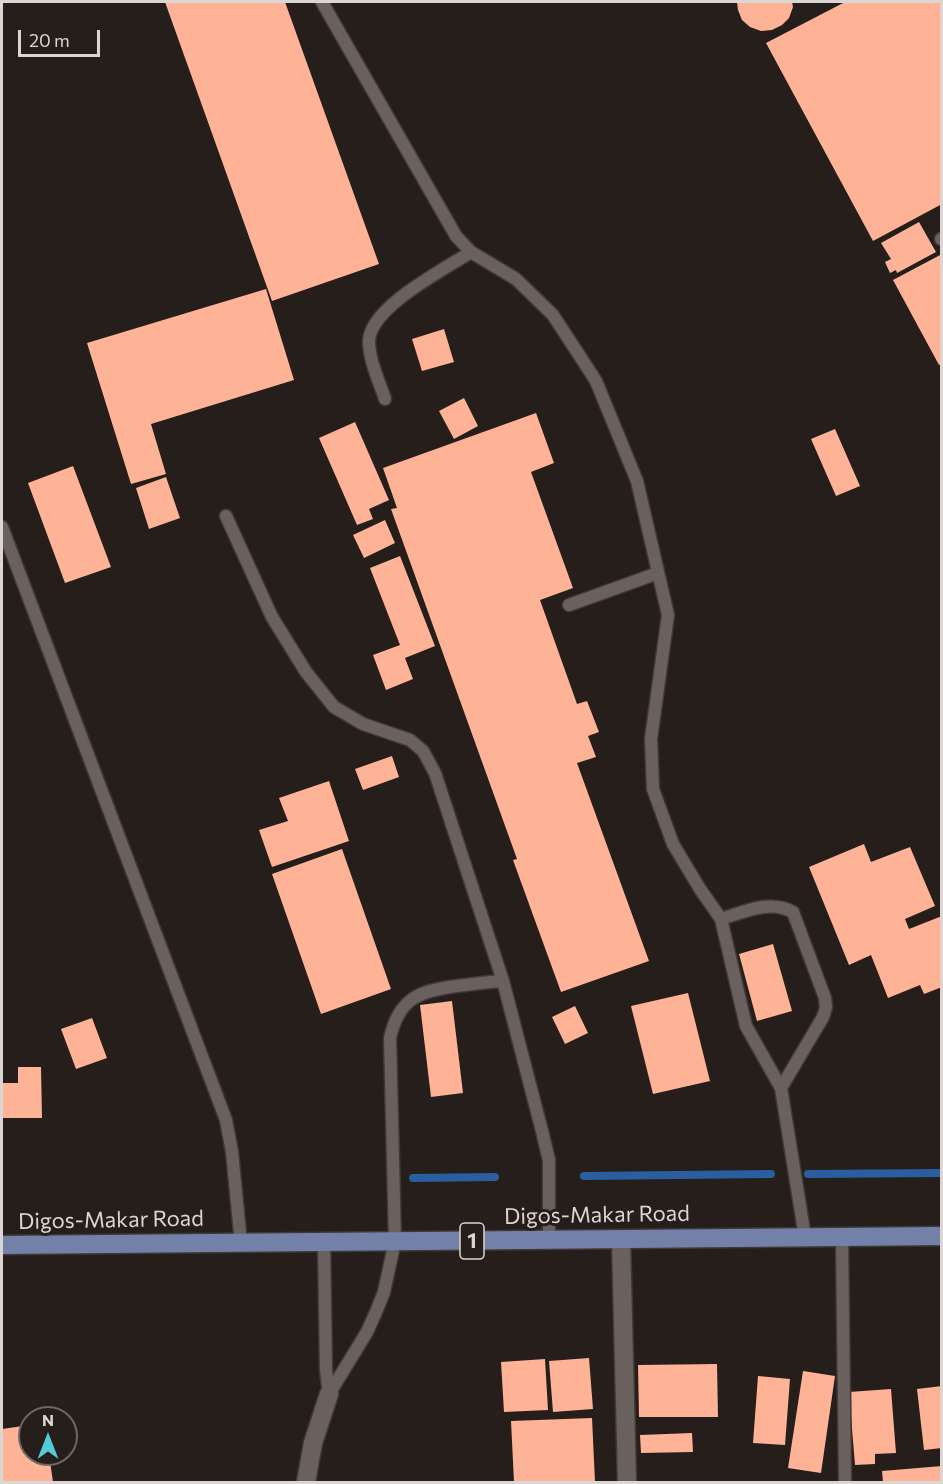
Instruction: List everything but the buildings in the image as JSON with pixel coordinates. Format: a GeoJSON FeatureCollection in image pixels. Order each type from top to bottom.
{"type":"FeatureCollection","features":[{"type":"Feature","properties":{"kind":"main road","name":"Digos-Makar Road"},"geometry":{"type":"LineString","coordinates":[[2,1245],[942,1236]]}},
{"type":"Feature","properties":{"kind":"street"},"geometry":{"type":"LineString","coordinates":[[621,1239],[627,1482]]}},
{"type":"Feature","properties":{"kind":"street"},"geometry":{"type":"LineString","coordinates":[[306,1482],[313,1443],[329,1394]]}},
{"type":"Feature","properties":{"kind":"lane"},"geometry":{"type":"LineString","coordinates":[[322,2],[446,222],[471,252],[516,279],[553,315],[596,381],[637,481],[668,615],[651,740],[653,789],[673,844],[700,890],[721,919],[746,1026],[781,1088],[805,1237]]}},
{"type":"Feature","properties":{"kind":"lane"},"geometry":{"type":"LineString","coordinates":[[385,399],[371,356],[369,339],[375,323],[393,304],[416,286],[471,252]]}},
{"type":"Feature","properties":{"kind":"lane"},"geometry":{"type":"LineString","coordinates":[[226,516],[272,617],[306,672],[334,706],[363,724],[410,740],[423,751],[435,773],[503,981],[549,1160],[549,1240]]}},
{"type":"Feature","properties":{"kind":"lane"},"geometry":{"type":"LineString","coordinates":[[2,527],[226,1120],[232,1152],[241,1243]]}},
{"type":"Feature","properties":{"kind":"lane"},"geometry":{"type":"LineString","coordinates":[[569,605],[658,573]]}},
{"type":"Feature","properties":{"kind":"lane"},"geometry":{"type":"LineString","coordinates":[[721,919],[769,906],[783,907],[793,912],[825,998],[826,1008],[823,1017],[781,1088]]}},
{"type":"Feature","properties":{"kind":"lane"},"geometry":{"type":"LineString","coordinates":[[329,1394],[367,1332],[376,1312],[384,1292],[395,1241],[390,1038],[393,1024],[405,1005],[417,995],[432,989],[503,981]]}},
{"type":"Feature","properties":{"kind":"lane"},"geometry":{"type":"LineString","coordinates":[[842,1237],[845,1482]]}},
{"type":"Feature","properties":{"kind":"lane"},"geometry":{"type":"LineString","coordinates":[[324,1242],[326,1370],[329,1394]]}},
{"type":"Feature","properties":{"kind":"waterway"},"geometry":{"type":"LineString","coordinates":[[808,1174],[942,1173]]}},
{"type":"Feature","properties":{"kind":"waterway"},"geometry":{"type":"LineString","coordinates":[[584,1176],[771,1174]]}},
{"type":"Feature","properties":{"kind":"waterway"},"geometry":{"type":"LineString","coordinates":[[413,1178],[495,1177]]}}]}
